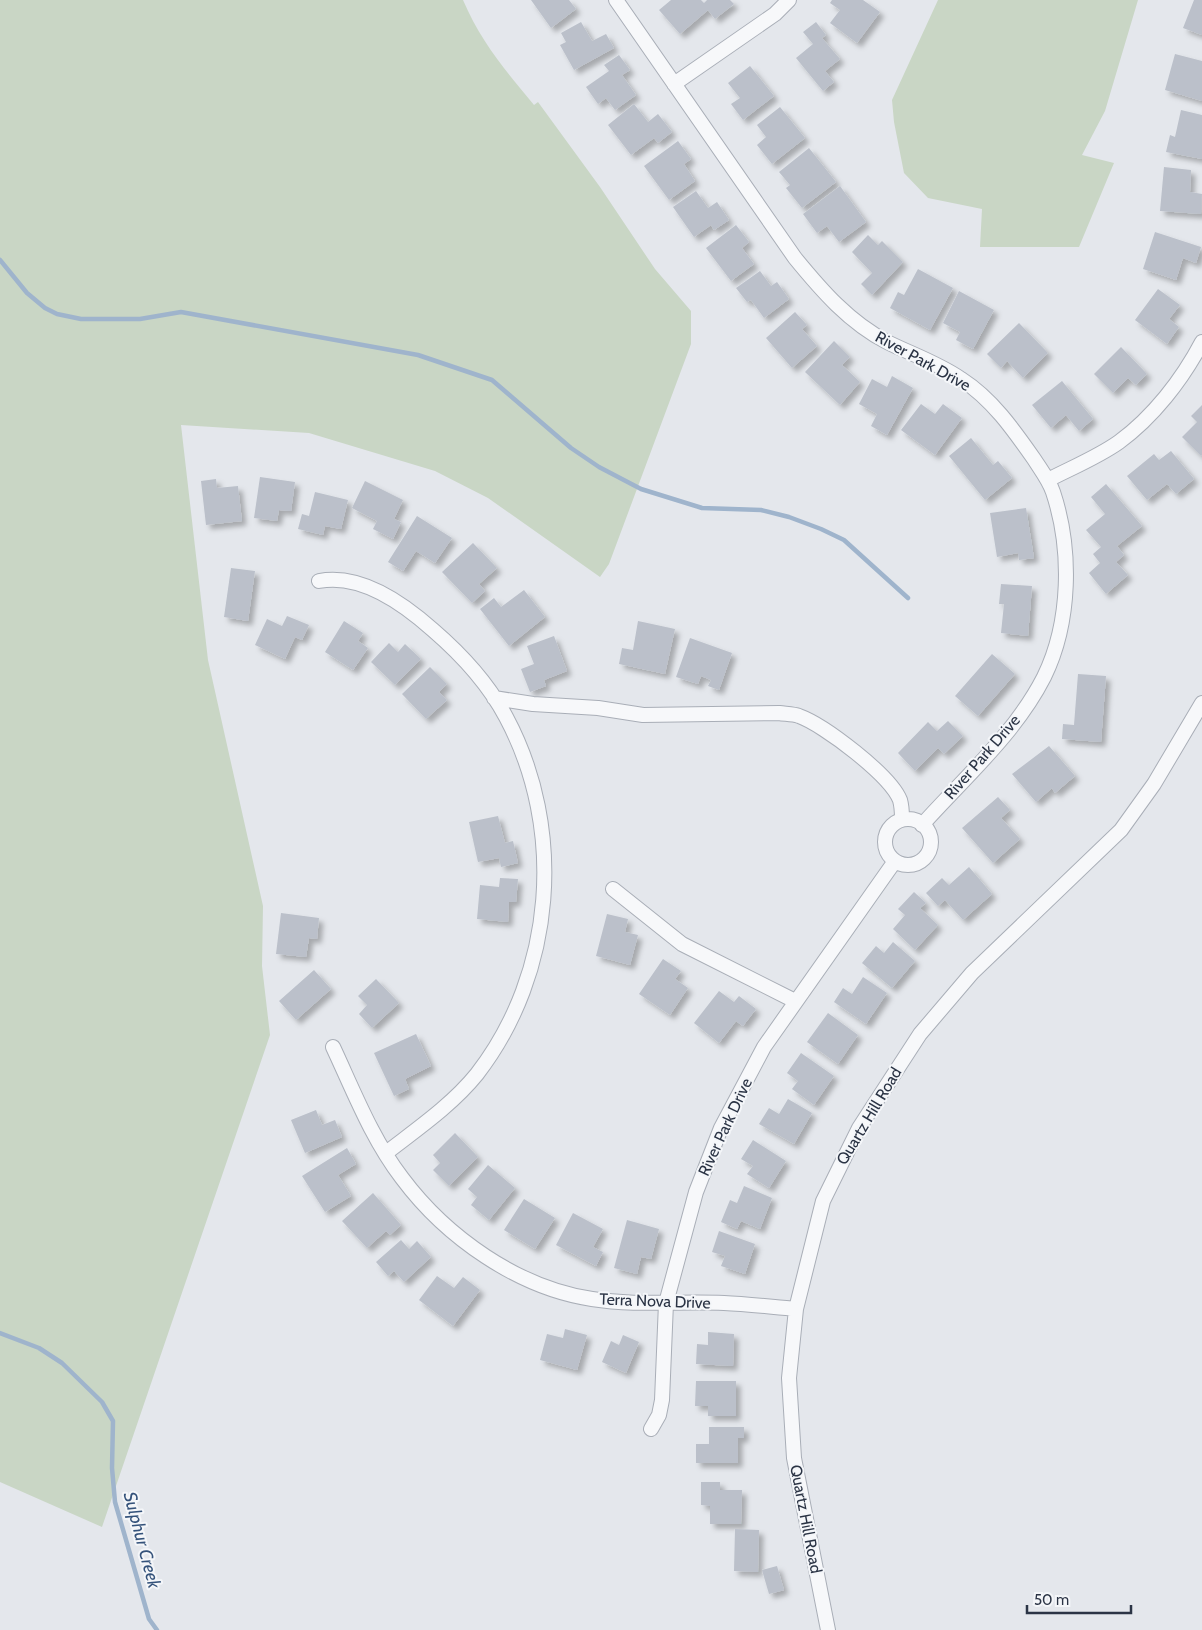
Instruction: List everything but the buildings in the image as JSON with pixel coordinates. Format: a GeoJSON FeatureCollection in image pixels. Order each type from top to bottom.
{"type":"FeatureCollection","features":[{"type":"Feature","properties":{"kind":"street","name":"River Park Drive"},"geometry":{"type":"LineString","coordinates":[[616,0],[795,258],[823,293],[849,317],[872,333],[943,368],[984,396],[1004,417],[1048,480],[1055,501],[1064,556],[1064,607],[1055,648],[1044,676],[1016,721],[922,825]]}},
{"type":"Feature","properties":{"kind":"street"},"geometry":{"type":"LineString","coordinates":[[674,84],[775,14],[789,0]]}},
{"type":"Feature","properties":{"kind":"street"},"geometry":{"type":"LineString","coordinates":[[1048,480],[1118,443],[1136,428],[1164,399],[1202,342]]}},
{"type":"Feature","properties":{"kind":"street"},"geometry":{"type":"LineString","coordinates":[[319,581],[327,580],[359,584],[403,607],[454,648],[494,698],[518,742],[534,787],[543,840],[546,873],[544,897],[532,967],[509,1025],[477,1074],[453,1100],[386,1153]]}},
{"type":"Feature","properties":{"kind":"street"},"geometry":{"type":"LineString","coordinates":[[494,698],[533,704],[598,708],[643,715],[779,713],[798,716],[853,751],[877,770],[899,798],[902,819]]}},
{"type":"Feature","properties":{"kind":"street","name":"Quartz Hill Road"},"geometry":{"type":"LineString","coordinates":[[828,1630],[794,1458],[789,1378],[796,1309],[823,1201],[846,1151],[896,1069],[920,1034],[972,973],[1121,830],[1154,784],[1202,703]]}},
{"type":"Feature","properties":{"kind":"street"},"geometry":{"type":"LineString","coordinates":[[902,819],[916,821],[922,825],[927,830],[930,845],[924,858],[911,865],[895,861],[887,851],[886,836],[889,830],[902,819]]}},
{"type":"Feature","properties":{"kind":"street","name":"River Park Drive"},"geometry":{"type":"LineString","coordinates":[[651,1429],[659,1414],[662,1400],[666,1303],[696,1192],[721,1128],[764,1047],[895,861]]}},
{"type":"Feature","properties":{"kind":"street"},"geometry":{"type":"LineString","coordinates":[[613,889],[682,944],[795,1001]]}},
{"type":"Feature","properties":{"kind":"street","name":"Terra Nova Drive"},"geometry":{"type":"LineString","coordinates":[[334,1047],[369,1125],[401,1178],[430,1210],[465,1241],[511,1271],[547,1287],[590,1299],[666,1303],[724,1303],[796,1309]]}},
{"type":"Feature","properties":{"kind":"green space"},"geometry":{"type":"Polygon","coordinates":[[[0,0],[463,0],[494,55],[534,105],[538,102],[600,187],[655,269],[691,311],[691,344],[609,564],[600,577],[488,498],[435,471],[309,433],[181,425],[208,660],[263,906],[262,966],[270,1035],[102,1527],[0,1482],[0,0]]]}},
{"type":"Feature","properties":{"kind":"green space"},"geometry":{"type":"Polygon","coordinates":[[[938,0],[1138,0],[1105,111],[1082,155],[1114,163],[1079,247],[980,247],[982,209],[928,198],[904,173],[894,122],[892,100],[938,0]]]}},
{"type":"Feature","properties":{"kind":"waterway"},"geometry":{"type":"LineString","coordinates":[[0,260],[27,293],[45,308],[57,314],[81,319],[140,319],[181,312],[418,355],[492,380],[571,448],[599,467],[641,489],[702,508],[761,510],[789,517],[821,529],[844,540],[908,598]]}},
{"type":"Feature","properties":{"kind":"waterway","name":"Sulphur Creek"},"geometry":{"type":"LineString","coordinates":[[0,1333],[39,1348],[62,1363],[102,1402],[113,1421],[112,1468],[115,1502],[149,1619],[157,1630]]}}]}
